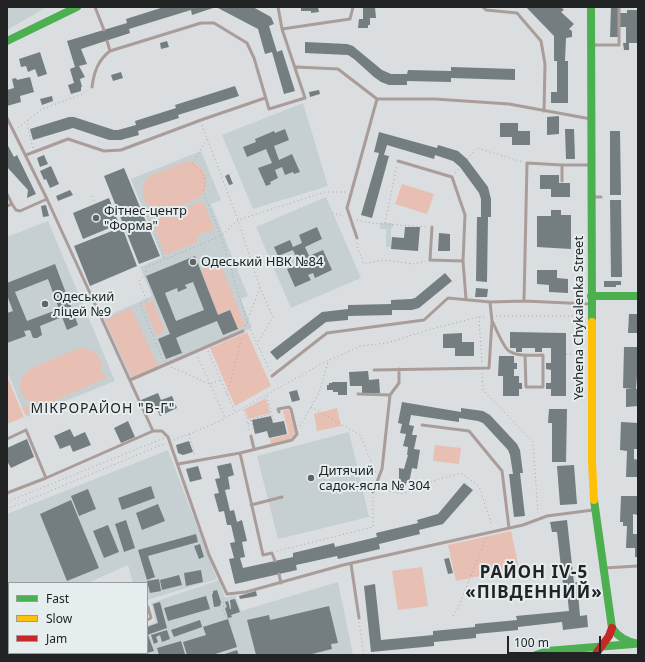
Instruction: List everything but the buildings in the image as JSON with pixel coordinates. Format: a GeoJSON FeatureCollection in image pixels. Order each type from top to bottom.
{"type":"FeatureCollection","features":[{"type":"Feature","properties":{"kind":"main road"},"geometry":{"type":"LineString","coordinates":[[7,41],[77,7]]}},
{"type":"Feature","properties":{"kind":"main road","name":"Yevhena Chykalenka Street"},"geometry":{"type":"LineString","coordinates":[[591,7],[592,462],[594,510],[612,628]]}},
{"type":"Feature","properties":{"kind":"main road"},"geometry":{"type":"LineString","coordinates":[[591,300],[638,296]]}},
{"type":"Feature","properties":{"kind":"main road"},"geometry":{"type":"LineString","coordinates":[[597,651],[607,640],[612,628],[619,637],[638,644]]}},
{"type":"Feature","properties":{"kind":"main road"},"geometry":{"type":"LineString","coordinates":[[536,655],[546,651],[597,651],[638,644]]}},
{"type":"Feature","properties":{"kind":"lane"},"geometry":{"type":"LineString","coordinates":[[95,7],[104,30]]}},
{"type":"Feature","properties":{"kind":"lane"},"geometry":{"type":"LineString","coordinates":[[92,87],[93,76],[100,61],[110,51],[200,23],[214,23],[247,43],[254,58],[269,109],[304,98],[296,67],[282,29],[278,7]]}},
{"type":"Feature","properties":{"kind":"lane"},"geometry":{"type":"LineString","coordinates":[[282,29],[350,19],[353,7]]}},
{"type":"Feature","properties":{"kind":"lane"},"geometry":{"type":"LineString","coordinates":[[483,7],[486,10],[517,13],[541,41],[545,64],[544,111]]}},
{"type":"Feature","properties":{"kind":"lane"},"geometry":{"type":"LineString","coordinates":[[591,45],[619,45],[620,7]]}},
{"type":"Feature","properties":{"kind":"lane"},"geometry":{"type":"LineString","coordinates":[[107,40],[110,51]]}},
{"type":"Feature","properties":{"kind":"lane"},"geometry":{"type":"LineString","coordinates":[[296,67],[338,69],[376,99],[435,99],[509,104],[591,119]]}},
{"type":"Feature","properties":{"kind":"lane"},"geometry":{"type":"LineString","coordinates":[[26,155],[68,139],[104,151],[121,150],[200,120],[266,98]]}},
{"type":"Feature","properties":{"kind":"lane"},"geometry":{"type":"LineString","coordinates":[[357,238],[347,208],[376,99]]}},
{"type":"Feature","properties":{"kind":"lane"},"geometry":{"type":"LineString","coordinates":[[7,118],[47,199],[153,431]]}},
{"type":"Feature","properties":{"kind":"lane"},"geometry":{"type":"LineString","coordinates":[[398,161],[452,177],[465,215],[463,262],[466,299]]}},
{"type":"Feature","properties":{"kind":"lane"},"geometry":{"type":"LineString","coordinates":[[524,301],[527,163],[591,165]]}},
{"type":"Feature","properties":{"kind":"lane"},"geometry":{"type":"LineString","coordinates":[[562,165],[562,181]]}},
{"type":"Feature","properties":{"kind":"lane"},"geometry":{"type":"LineString","coordinates":[[7,194],[16,210],[20,211],[47,199]]}},
{"type":"Feature","properties":{"kind":"lane"},"geometry":{"type":"LineString","coordinates":[[591,197],[601,197]]}},
{"type":"Feature","properties":{"kind":"lane"},"geometry":{"type":"LineString","coordinates":[[7,206],[12,204]]}},
{"type":"Feature","properties":{"kind":"lane"},"geometry":{"type":"LineString","coordinates":[[432,227],[430,260],[463,262]]}},
{"type":"Feature","properties":{"kind":"lane"},"geometry":{"type":"LineString","coordinates":[[272,376],[327,333],[424,320],[448,298],[490,302],[591,300]]}},
{"type":"Feature","properties":{"kind":"lane"},"geometry":{"type":"LineString","coordinates":[[374,370],[489,368],[492,321],[490,302]]}},
{"type":"Feature","properties":{"kind":"lane"},"geometry":{"type":"LineString","coordinates":[[492,321],[506,348],[510,352],[525,355],[543,355],[544,387],[526,387],[525,355]]}},
{"type":"Feature","properties":{"kind":"lane"},"geometry":{"type":"LineString","coordinates":[[130,380],[243,331]]}},
{"type":"Feature","properties":{"kind":"lane"},"geometry":{"type":"LineString","coordinates":[[374,492],[382,469],[390,394],[398,383],[399,369]]}},
{"type":"Feature","properties":{"kind":"lane"},"geometry":{"type":"LineString","coordinates":[[358,394],[390,394]]}},
{"type":"Feature","properties":{"kind":"lane"},"geometry":{"type":"LineString","coordinates":[[178,464],[240,453],[292,440],[297,432],[291,409],[289,407],[278,409],[279,412]]}},
{"type":"Feature","properties":{"kind":"lane"},"geometry":{"type":"LineString","coordinates":[[422,425],[469,431],[502,471],[509,528]]}},
{"type":"Feature","properties":{"kind":"lane"},"geometry":{"type":"LineString","coordinates":[[7,439],[26,430],[46,478]]}},
{"type":"Feature","properties":{"kind":"lane"},"geometry":{"type":"LineString","coordinates":[[7,493],[46,478],[153,431],[162,431],[168,437],[170,442],[209,555],[227,594],[246,592],[351,564],[494,532],[538,520],[547,516],[594,510]]}},
{"type":"Feature","properties":{"kind":"lane"},"geometry":{"type":"LineString","coordinates":[[252,435],[254,449]]}},
{"type":"Feature","properties":{"kind":"lane"},"geometry":{"type":"LineString","coordinates":[[240,453],[263,555],[272,553],[275,561]]}},
{"type":"Feature","properties":{"kind":"lane"},"geometry":{"type":"LineString","coordinates":[[251,505],[282,497]]}},
{"type":"Feature","properties":{"kind":"lane"},"geometry":{"type":"LineString","coordinates":[[351,564],[359,618]]}},
{"type":"Feature","properties":{"kind":"lane"},"geometry":{"type":"LineString","coordinates":[[603,568],[638,566]]}},
{"type":"Feature","properties":{"kind":"lane"},"geometry":{"type":"LineString","coordinates":[[279,574],[281,583]]}},
{"type":"Feature","properties":{"kind":"lane"},"geometry":{"type":"LineString","coordinates":[[148,607],[151,618],[148,620]]}},
{"type":"Feature","properties":{"kind":"path"},"geometry":{"type":"LineString","coordinates":[[13,130],[42,109],[83,94],[92,87]]}},
{"type":"Feature","properties":{"kind":"path"},"geometry":{"type":"LineString","coordinates":[[28,120],[28,128],[34,152]]}},
{"type":"Feature","properties":{"kind":"path"},"geometry":{"type":"LineString","coordinates":[[200,120],[238,220],[260,288],[273,317],[257,345]]}},
{"type":"Feature","properties":{"kind":"path"},"geometry":{"type":"LineString","coordinates":[[207,139],[192,164],[203,174],[205,186],[203,192],[221,236],[247,322],[272,376]]}},
{"type":"Feature","properties":{"kind":"path"},"geometry":{"type":"LineString","coordinates":[[467,159],[477,148],[527,163]]}},
{"type":"Feature","properties":{"kind":"path"},"geometry":{"type":"LineString","coordinates":[[385,224],[398,161]]}},
{"type":"Feature","properties":{"kind":"path"},"geometry":{"type":"LineString","coordinates":[[452,177],[460,167]]}},
{"type":"Feature","properties":{"kind":"path"},"geometry":{"type":"LineString","coordinates":[[139,281],[146,274],[146,266],[221,236],[238,220],[325,192],[351,192]]}},
{"type":"Feature","properties":{"kind":"path"},"geometry":{"type":"LineString","coordinates":[[92,196],[95,203]]}},
{"type":"Feature","properties":{"kind":"path"},"geometry":{"type":"LineString","coordinates":[[332,213],[370,223],[432,227]]}},
{"type":"Feature","properties":{"kind":"path"},"geometry":{"type":"LineString","coordinates":[[148,216],[165,259]]}},
{"type":"Feature","properties":{"kind":"path"},"geometry":{"type":"LineString","coordinates":[[357,238],[357,246],[364,264],[383,260],[413,264],[430,260]]}},
{"type":"Feature","properties":{"kind":"path"},"geometry":{"type":"LineString","coordinates":[[140,284],[147,301],[140,304],[165,365],[210,384],[221,380]]}},
{"type":"Feature","properties":{"kind":"path"},"geometry":{"type":"LineString","coordinates":[[227,394],[243,331],[260,288]]}},
{"type":"Feature","properties":{"kind":"path"},"geometry":{"type":"LineString","coordinates":[[7,509],[225,418],[328,361],[361,346],[387,343],[479,317],[591,316]]}},
{"type":"Feature","properties":{"kind":"path"},"geometry":{"type":"LineString","coordinates":[[479,317],[483,390],[533,442],[538,520]]}},
{"type":"Feature","properties":{"kind":"path"},"geometry":{"type":"LineString","coordinates":[[207,347],[236,412]]}},
{"type":"Feature","properties":{"kind":"path"},"geometry":{"type":"LineString","coordinates":[[196,351],[225,418]]}},
{"type":"Feature","properties":{"kind":"path"},"geometry":{"type":"LineString","coordinates":[[566,354],[592,355]]}},
{"type":"Feature","properties":{"kind":"path"},"geometry":{"type":"LineString","coordinates":[[297,432],[319,393],[328,361]]}},
{"type":"Feature","properties":{"kind":"path"},"geometry":{"type":"LineString","coordinates":[[267,395],[274,423]]}},
{"type":"Feature","properties":{"kind":"path"},"geometry":{"type":"LineString","coordinates":[[311,407],[360,435],[383,490],[403,494],[425,483],[461,473],[479,486],[494,532]]}},
{"type":"Feature","properties":{"kind":"path"},"geometry":{"type":"LineString","coordinates":[[244,408],[252,435]]}},
{"type":"Feature","properties":{"kind":"path"},"geometry":{"type":"LineString","coordinates":[[248,424],[251,419],[272,414]]}},
{"type":"Feature","properties":{"kind":"path"},"geometry":{"type":"LineString","coordinates":[[251,419],[252,435]]}},
{"type":"Feature","properties":{"kind":"path"},"geometry":{"type":"LineString","coordinates":[[189,434],[197,460]]}},
{"type":"Feature","properties":{"kind":"path"},"geometry":{"type":"LineString","coordinates":[[7,502],[168,437]]}},
{"type":"Feature","properties":{"kind":"path"},"geometry":{"type":"LineString","coordinates":[[272,553],[373,528],[374,492]]}},
{"type":"Feature","properties":{"kind":"path"},"geometry":{"type":"LineString","coordinates":[[452,616],[458,608],[488,533]]}},
{"type":"Feature","properties":{"kind":"path"},"geometry":{"type":"LineString","coordinates":[[227,594],[224,599],[223,609],[225,616],[233,621]]}},
{"type":"Feature","properties":{"kind":"path"},"geometry":{"type":"LineString","coordinates":[[359,618],[364,655]]}},
{"type":"Feature","properties":{"kind":"shaded area"},"geometry":{"type":"Polygon","coordinates":[[[7,7],[47,7],[7,30],[7,7]]]}},
{"type":"Feature","properties":{"kind":"shaded area"},"geometry":{"type":"Polygon","coordinates":[[[303,103],[328,186],[253,209],[222,135],[303,103]]]}},
{"type":"Feature","properties":{"kind":"shaded area","name":"Одеський НВК №84"},"geometry":{"type":"Polygon","coordinates":[[[201,151],[221,200],[211,204],[248,296],[241,299],[252,328],[132,381],[103,318],[152,296],[140,267],[162,257],[131,179],[201,151]]]}},
{"type":"Feature","properties":{"kind":"shaded area"},"geometry":{"type":"Polygon","coordinates":[[[187,161],[199,166],[206,175],[206,186],[200,197],[168,210],[160,211],[147,205],[142,193],[144,183],[147,178],[187,161]]]}},
{"type":"Feature","properties":{"kind":"shaded area"},"geometry":{"type":"Polygon","coordinates":[[[402,184],[434,194],[427,214],[395,204],[402,184]]]}},
{"type":"Feature","properties":{"kind":"shaded area"},"geometry":{"type":"Polygon","coordinates":[[[326,197],[361,278],[291,308],[256,227],[326,197]]]}},
{"type":"Feature","properties":{"kind":"shaded area"},"geometry":{"type":"Polygon","coordinates":[[[203,201],[214,229],[196,236],[198,242],[165,255],[152,220],[203,201]]]}},
{"type":"Feature","properties":{"kind":"shaded area","name":"Одеський ліцей №9"},"geometry":{"type":"Polygon","coordinates":[[[48,221],[115,381],[26,417],[7,371],[7,237],[48,221]]]}},
{"type":"Feature","properties":{"kind":"shaded area"},"geometry":{"type":"Polygon","coordinates":[[[380,223],[393,223],[393,228],[391,228],[391,247],[386,247],[386,229],[380,229],[380,223]]]}},
{"type":"Feature","properties":{"kind":"shaded area"},"geometry":{"type":"Polygon","coordinates":[[[220,262],[245,326],[238,329],[230,310],[218,315],[201,270],[220,262]]]}},
{"type":"Feature","properties":{"kind":"shaded area"},"geometry":{"type":"Polygon","coordinates":[[[152,300],[165,331],[156,335],[144,304],[152,300]]]}},
{"type":"Feature","properties":{"kind":"shaded area"},"geometry":{"type":"Polygon","coordinates":[[[131,308],[158,366],[132,378],[105,320],[131,308]]]}},
{"type":"Feature","properties":{"kind":"shaded area"},"geometry":{"type":"Polygon","coordinates":[[[247,332],[271,386],[235,406],[210,348],[247,332]]]}},
{"type":"Feature","properties":{"kind":"shaded area"},"geometry":{"type":"Polygon","coordinates":[[[84,348],[93,351],[99,357],[101,361],[100,374],[104,372],[106,378],[25,414],[22,408],[33,403],[21,392],[21,382],[25,373],[30,369],[76,349],[84,348]]]}},
{"type":"Feature","properties":{"kind":"shaded area"},"geometry":{"type":"Polygon","coordinates":[[[7,376],[24,417],[7,424],[7,376]]]}},
{"type":"Feature","properties":{"kind":"shaded area"},"geometry":{"type":"Polygon","coordinates":[[[266,398],[270,413],[248,419],[245,409],[266,398]]]}},
{"type":"Feature","properties":{"kind":"shaded area"},"geometry":{"type":"Polygon","coordinates":[[[337,408],[341,426],[317,431],[314,414],[337,408]]]}},
{"type":"Feature","properties":{"kind":"shaded area"},"geometry":{"type":"Polygon","coordinates":[[[289,409],[296,433],[290,439],[271,444],[270,439],[289,434],[283,411],[289,409]]]}},
{"type":"Feature","properties":{"kind":"shaded area","name":"Дитячий садок-ясла № 304"},"geometry":{"type":"Polygon","coordinates":[[[349,432],[369,517],[278,539],[257,456],[349,432]]]}},
{"type":"Feature","properties":{"kind":"shaded area"},"geometry":{"type":"Polygon","coordinates":[[[435,445],[461,448],[459,464],[433,461],[435,445]]]}},
{"type":"Feature","properties":{"kind":"shaded area"},"geometry":{"type":"Polygon","coordinates":[[[168,450],[217,579],[148,600],[148,582],[133,582],[128,565],[90,582],[8,582],[8,654],[73,654],[7,655],[7,514],[168,450]]]}},
{"type":"Feature","properties":{"kind":"shaded area"},"geometry":{"type":"Polygon","coordinates":[[[511,531],[519,568],[456,581],[448,545],[511,531]]]}},
{"type":"Feature","properties":{"kind":"shaded area"},"geometry":{"type":"Polygon","coordinates":[[[422,567],[428,606],[398,610],[392,571],[422,567]]]}},
{"type":"Feature","properties":{"kind":"shaded area"},"geometry":{"type":"Polygon","coordinates":[[[219,580],[225,598],[235,595],[241,611],[338,582],[353,655],[130,655],[148,654],[148,626],[156,622],[151,603],[219,580]]]}},
{"type":"Feature","properties":{"kind":"traffic: fast"},"geometry":{"type":"LineString","coordinates":[[7,41],[77,7]]}},
{"type":"Feature","properties":{"kind":"traffic: fast"},"geometry":{"type":"LineString","coordinates":[[591,7],[592,322]]}},
{"type":"Feature","properties":{"kind":"traffic: fast"},"geometry":{"type":"LineString","coordinates":[[591,296],[638,296]]}},
{"type":"Feature","properties":{"kind":"traffic: fast"},"geometry":{"type":"LineString","coordinates":[[594,500],[612,628],[623,639],[638,644]]}},
{"type":"Feature","properties":{"kind":"traffic: fast"},"geometry":{"type":"LineString","coordinates":[[536,655],[547,651],[633,644]]}},
{"type":"Feature","properties":{"kind":"traffic: slow"},"geometry":{"type":"LineString","coordinates":[[592,322],[592,462],[594,500]]}},
{"type":"Feature","properties":{"kind":"traffic: jam"},"geometry":{"type":"LineString","coordinates":[[595,655],[609,636],[612,628]]}},
{"type":"Feature","properties":{"kind":"place","name":"Фітнес-центр \"Форма\""},"geometry":{"type":"Point","coordinates":[96,218]}},
{"type":"Feature","properties":{"kind":"place","name":"Одеський НВК №84"},"geometry":{"type":"Point","coordinates":[193,262]}},
{"type":"Feature","properties":{"kind":"place","name":"Одеський ліцей №9"},"geometry":{"type":"Point","coordinates":[45,304]}},
{"type":"Feature","properties":{"kind":"place","name":"Дитячий садок-ясла № 304"},"geometry":{"type":"Point","coordinates":[311,478]}},
{"type":"Feature","properties":{"kind":"district","name":"МІКРОРАЙОН \"В-Г\""},"geometry":{"type":"Point","coordinates":[103,409]}},
{"type":"Feature","properties":{"kind":"district","name":"РАЙОН IV-5 «ПІВДЕННИЙ»"},"geometry":{"type":"Point","coordinates":[534,583]}}]}
